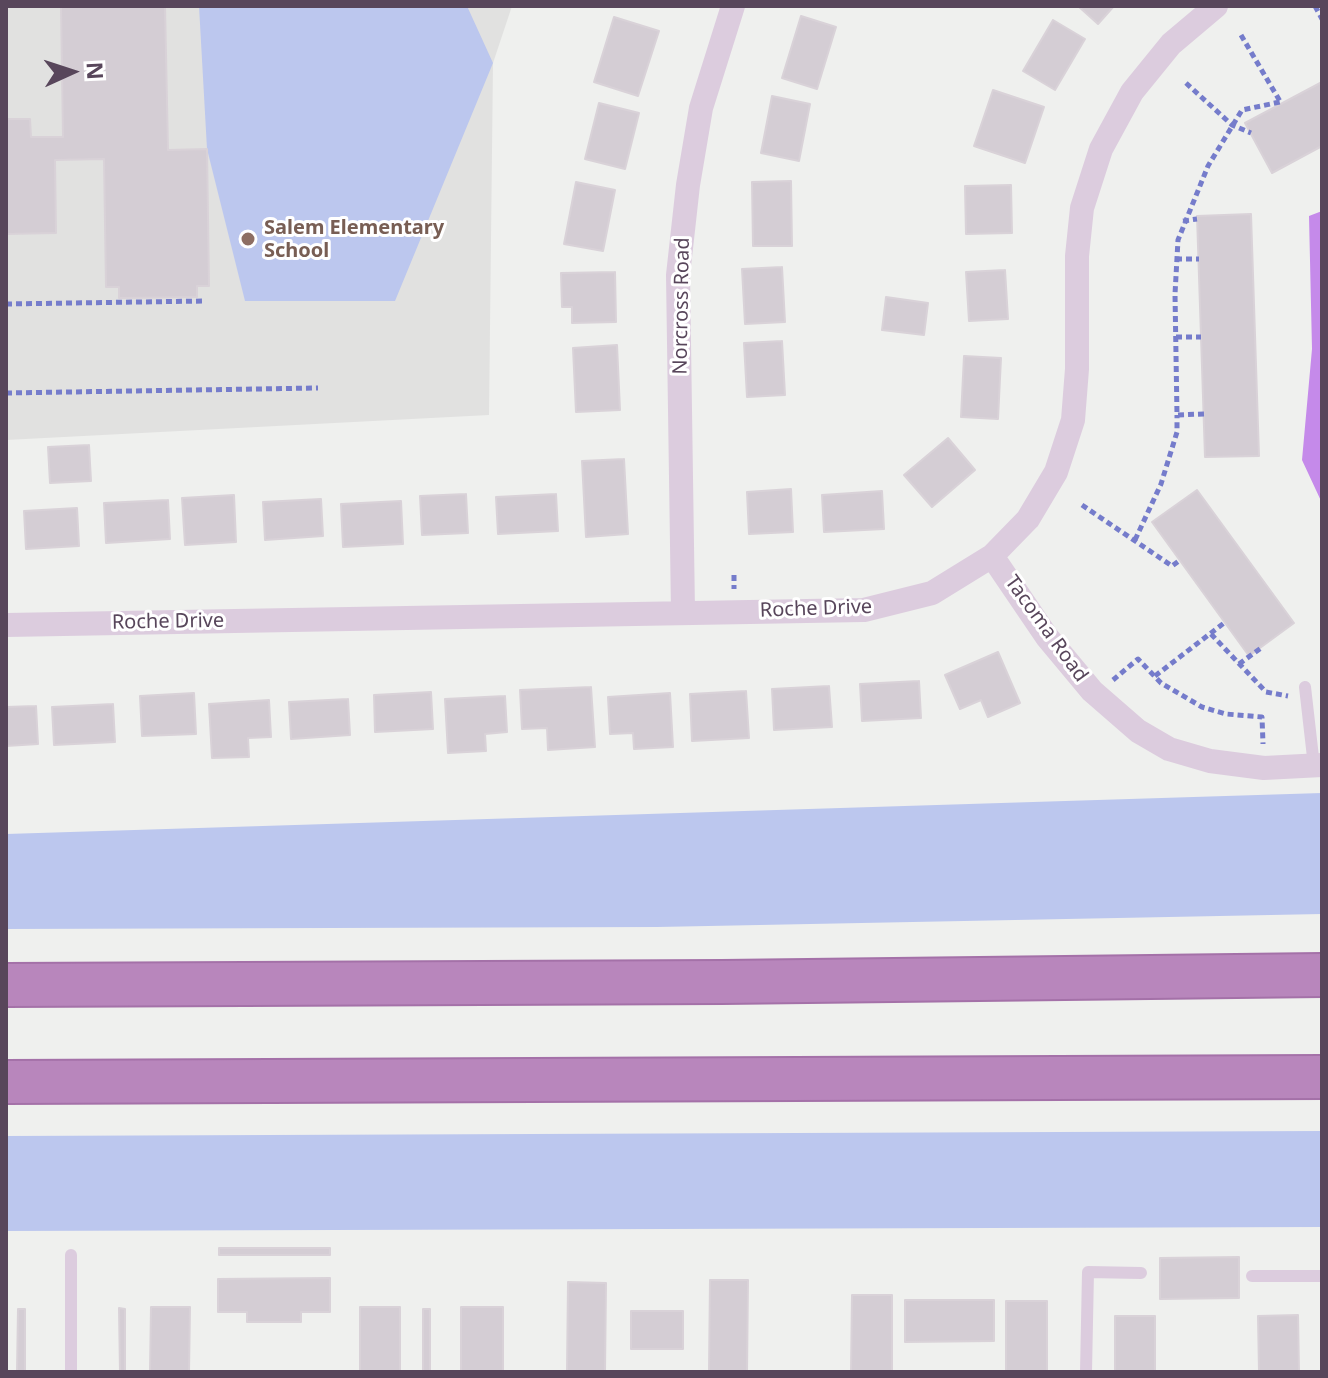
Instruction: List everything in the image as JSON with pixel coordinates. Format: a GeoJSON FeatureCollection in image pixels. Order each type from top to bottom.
{"type":"FeatureCollection","features":[{"type":"Feature","properties":{"kind":"highway"},"geometry":{"type":"LineString","coordinates":[[6,985],[1322,975]]}},
{"type":"Feature","properties":{"kind":"highway"},"geometry":{"type":"LineString","coordinates":[[6,1082],[1322,1077]]}},
{"type":"Feature","properties":{"kind":"street","name":"Norcross Road"},"geometry":{"type":"LineString","coordinates":[[683,612],[678,275],[701,108],[733,6]]}},
{"type":"Feature","properties":{"kind":"street","name":"Roche Drive"},"geometry":{"type":"LineString","coordinates":[[6,625],[864,610],[932,593],[992,556],[1028,519],[1056,472],[1073,420],[1082,208],[1101,149],[1132,92],[1171,44],[1216,6]]}},
{"type":"Feature","properties":{"kind":"street","name":"Tacoma Road"},"geometry":{"type":"LineString","coordinates":[[992,556],[1047,637],[1092,691],[1138,731],[1169,749],[1210,761],[1264,768],[1318,765]]}},
{"type":"Feature","properties":{"kind":"lane"},"geometry":{"type":"LineString","coordinates":[[1305,687],[1318,765]]}},
{"type":"Feature","properties":{"kind":"lane"},"geometry":{"type":"LineString","coordinates":[[71,1255],[71,1372]]}},
{"type":"Feature","properties":{"kind":"lane"},"geometry":{"type":"LineString","coordinates":[[1086,1372],[1088,1272],[1141,1273]]}},
{"type":"Feature","properties":{"kind":"lane"},"geometry":{"type":"LineString","coordinates":[[1252,1276],[1322,1276]]}},
{"type":"Feature","properties":{"kind":"path"},"geometry":{"type":"LineString","coordinates":[[1315,6],[1322,19]]}},
{"type":"Feature","properties":{"kind":"path"},"geometry":{"type":"LineString","coordinates":[[1135,540],[1161,484],[1177,432],[1175,259],[1183,221],[1208,166],[1242,110],[1281,103],[1241,35]]}},
{"type":"Feature","properties":{"kind":"path"},"geometry":{"type":"LineString","coordinates":[[1186,83],[1232,125],[1251,133]]}},
{"type":"Feature","properties":{"kind":"path"},"geometry":{"type":"LineString","coordinates":[[1183,221],[1197,219]]}},
{"type":"Feature","properties":{"kind":"path"},"geometry":{"type":"LineString","coordinates":[[1175,259],[1199,259]]}},
{"type":"Feature","properties":{"kind":"path"},"geometry":{"type":"LineString","coordinates":[[6,304],[205,301]]}},
{"type":"Feature","properties":{"kind":"path"},"geometry":{"type":"LineString","coordinates":[[1176,337],[1201,337]]}},
{"type":"Feature","properties":{"kind":"path"},"geometry":{"type":"LineString","coordinates":[[6,393],[318,388]]}},
{"type":"Feature","properties":{"kind":"path"},"geometry":{"type":"LineString","coordinates":[[1177,415],[1204,414]]}},
{"type":"Feature","properties":{"kind":"path"},"geometry":{"type":"LineString","coordinates":[[1082,505],[1172,566],[1180,560]]}},
{"type":"Feature","properties":{"kind":"path"},"geometry":{"type":"LineString","coordinates":[[1155,676],[1224,623]]}},
{"type":"Feature","properties":{"kind":"path"},"geometry":{"type":"LineString","coordinates":[[1211,634],[1266,692]]}},
{"type":"Feature","properties":{"kind":"path"},"geometry":{"type":"LineString","coordinates":[[1239,664],[1261,648]]}},
{"type":"Feature","properties":{"kind":"path"},"geometry":{"type":"LineString","coordinates":[[1112,680],[1138,659],[1178,695],[1202,707],[1226,714],[1262,717],[1263,752]]}},
{"type":"Feature","properties":{"kind":"shaded area","name":"Salem Elementary School"},"geometry":{"type":"Polygon","coordinates":[[[6,6],[512,6],[493,63],[489,415],[6,440],[6,6]]]}},
{"type":"Feature","properties":{"kind":"shaded area"},"geometry":{"type":"Polygon","coordinates":[[[199,6],[467,6],[493,63],[395,301],[245,301],[207,149],[199,6]]]}},
{"type":"Feature","properties":{"kind":"shaded area"},"geometry":{"type":"Polygon","coordinates":[[[1322,211],[1322,503],[1302,460],[1312,349],[1309,216],[1322,211]]]}},
{"type":"Feature","properties":{"kind":"shaded area"},"geometry":{"type":"Polygon","coordinates":[[[1322,793],[1322,914],[657,927],[6,929],[6,834],[1322,793]]]}},
{"type":"Feature","properties":{"kind":"shaded area"},"geometry":{"type":"Polygon","coordinates":[[[1322,1131],[1322,1227],[6,1231],[6,1136],[1322,1131]]]}},
{"type":"Feature","properties":{"kind":"building","name":"Salem Elementary School"},"geometry":{"type":"Polygon","coordinates":[[[61,6],[165,6],[168,150],[207,149],[209,286],[197,286],[197,297],[119,298],[119,287],[106,287],[104,159],[55,160],[56,233],[6,234],[6,119],[30,119],[31,137],[63,137],[61,6]]]}},
{"type":"Feature","properties":{"kind":"building"},"geometry":{"type":"Polygon","coordinates":[[[1078,6],[1114,6],[1098,24],[1078,6]]]}},
{"type":"Feature","properties":{"kind":"building"},"geometry":{"type":"Polygon","coordinates":[[[801,16],[836,27],[817,89],[782,78],[801,16]]]}},
{"type":"Feature","properties":{"kind":"building"},"geometry":{"type":"Polygon","coordinates":[[[614,17],[659,31],[638,96],[594,82],[614,17]]]}},
{"type":"Feature","properties":{"kind":"building"},"geometry":{"type":"Polygon","coordinates":[[[1053,20],[1085,39],[1055,90],[1023,71],[1053,20]]]}},
{"type":"Feature","properties":{"kind":"building"},"geometry":{"type":"Polygon","coordinates":[[[1322,82],[1322,146],[1272,173],[1245,123],[1322,82]]]}},
{"type":"Feature","properties":{"kind":"building"},"geometry":{"type":"Polygon","coordinates":[[[993,90],[1044,107],[1025,163],[974,146],[993,90]]]}},
{"type":"Feature","properties":{"kind":"building"},"geometry":{"type":"Polygon","coordinates":[[[772,96],[810,104],[799,161],[761,153],[772,96]]]}},
{"type":"Feature","properties":{"kind":"building"},"geometry":{"type":"Polygon","coordinates":[[[599,103],[639,113],[625,169],[585,159],[599,103]]]}},
{"type":"Feature","properties":{"kind":"building"},"geometry":{"type":"Polygon","coordinates":[[[791,181],[792,246],[753,246],[752,182],[791,181]]]}},
{"type":"Feature","properties":{"kind":"building"},"geometry":{"type":"Polygon","coordinates":[[[576,182],[615,190],[603,251],[564,244],[576,182]]]}},
{"type":"Feature","properties":{"kind":"building"},"geometry":{"type":"Polygon","coordinates":[[[1011,185],[1012,233],[966,234],[965,186],[1011,185]]]}},
{"type":"Feature","properties":{"kind":"building"},"geometry":{"type":"Polygon","coordinates":[[[1251,214],[1259,456],[1205,457],[1197,216],[1251,214]]]}},
{"type":"Feature","properties":{"kind":"building"},"geometry":{"type":"Polygon","coordinates":[[[782,267],[785,322],[745,324],[742,269],[782,267]]]}},
{"type":"Feature","properties":{"kind":"building"},"geometry":{"type":"Polygon","coordinates":[[[1005,270],[1008,319],[969,321],[966,272],[1005,270]]]}},
{"type":"Feature","properties":{"kind":"building"},"geometry":{"type":"Polygon","coordinates":[[[615,272],[616,322],[572,323],[572,307],[562,307],[561,273],[615,272]]]}},
{"type":"Feature","properties":{"kind":"building"},"geometry":{"type":"Polygon","coordinates":[[[886,297],[928,303],[924,335],[882,330],[886,297]]]}},
{"type":"Feature","properties":{"kind":"building"},"geometry":{"type":"Polygon","coordinates":[[[782,341],[785,395],[747,397],[744,343],[782,341]]]}},
{"type":"Feature","properties":{"kind":"building"},"geometry":{"type":"Polygon","coordinates":[[[617,345],[620,410],[576,412],[573,348],[617,345]]]}},
{"type":"Feature","properties":{"kind":"building"},"geometry":{"type":"Polygon","coordinates":[[[964,356],[1001,358],[998,419],[961,417],[964,356]]]}},
{"type":"Feature","properties":{"kind":"building"},"geometry":{"type":"Polygon","coordinates":[[[948,438],[975,470],[932,507],[904,475],[948,438]]]}},
{"type":"Feature","properties":{"kind":"building"},"geometry":{"type":"Polygon","coordinates":[[[89,445],[91,481],[50,483],[48,447],[89,445]]]}},
{"type":"Feature","properties":{"kind":"building"},"geometry":{"type":"Polygon","coordinates":[[[624,459],[628,534],[586,537],[582,461],[624,459]]]}},
{"type":"Feature","properties":{"kind":"building"},"geometry":{"type":"Polygon","coordinates":[[[791,489],[793,532],[749,534],[747,492],[791,489]]]}},
{"type":"Feature","properties":{"kind":"building"},"geometry":{"type":"Polygon","coordinates":[[[1197,490],[1294,623],[1249,656],[1152,522],[1197,490]]]}},
{"type":"Feature","properties":{"kind":"building"},"geometry":{"type":"Polygon","coordinates":[[[882,491],[884,529],[824,532],[822,495],[882,491]]]}},
{"type":"Feature","properties":{"kind":"building"},"geometry":{"type":"Polygon","coordinates":[[[466,494],[468,533],[422,535],[420,496],[466,494]]]}},
{"type":"Feature","properties":{"kind":"building"},"geometry":{"type":"Polygon","coordinates":[[[556,494],[558,531],[498,534],[496,497],[556,494]]]}},
{"type":"Feature","properties":{"kind":"building"},"geometry":{"type":"Polygon","coordinates":[[[234,495],[236,542],[185,545],[182,498],[234,495]]]}},
{"type":"Feature","properties":{"kind":"building"},"geometry":{"type":"Polygon","coordinates":[[[321,499],[323,536],[265,540],[263,502],[321,499]]]}},
{"type":"Feature","properties":{"kind":"building"},"geometry":{"type":"Polygon","coordinates":[[[168,500],[170,539],[106,543],[104,503],[168,500]]]}},
{"type":"Feature","properties":{"kind":"building"},"geometry":{"type":"Polygon","coordinates":[[[401,501],[403,544],[343,547],[341,504],[401,501]]]}},
{"type":"Feature","properties":{"kind":"building"},"geometry":{"type":"Polygon","coordinates":[[[77,508],[79,546],[26,549],[24,511],[77,508]]]}},
{"type":"Feature","properties":{"kind":"building"},"geometry":{"type":"Polygon","coordinates":[[[998,652],[1020,703],[988,717],[981,700],[960,709],[945,675],[998,652]]]}},
{"type":"Feature","properties":{"kind":"building"},"geometry":{"type":"Polygon","coordinates":[[[919,681],[921,718],[862,721],[860,684],[919,681]]]}},
{"type":"Feature","properties":{"kind":"building"},"geometry":{"type":"Polygon","coordinates":[[[829,686],[832,727],[774,730],[772,689],[829,686]]]}},
{"type":"Feature","properties":{"kind":"building"},"geometry":{"type":"Polygon","coordinates":[[[591,687],[595,747],[548,750],[547,728],[522,729],[520,690],[591,687]]]}},
{"type":"Feature","properties":{"kind":"building"},"geometry":{"type":"Polygon","coordinates":[[[746,691],[749,738],[692,741],[690,694],[746,691]]]}},
{"type":"Feature","properties":{"kind":"building"},"geometry":{"type":"Polygon","coordinates":[[[431,692],[433,729],[375,732],[374,695],[431,692]]]}},
{"type":"Feature","properties":{"kind":"building"},"geometry":{"type":"Polygon","coordinates":[[[194,693],[196,734],[142,736],[140,696],[194,693]]]}},
{"type":"Feature","properties":{"kind":"building"},"geometry":{"type":"Polygon","coordinates":[[[670,693],[673,747],[634,749],[633,733],[610,734],[608,697],[670,693]]]}},
{"type":"Feature","properties":{"kind":"building"},"geometry":{"type":"Polygon","coordinates":[[[505,696],[507,732],[485,734],[486,751],[448,753],[445,699],[505,696]]]}},
{"type":"Feature","properties":{"kind":"building"},"geometry":{"type":"Polygon","coordinates":[[[348,699],[350,735],[291,739],[289,702],[348,699]]]}},
{"type":"Feature","properties":{"kind":"building"},"geometry":{"type":"Polygon","coordinates":[[[269,700],[271,737],[248,738],[249,757],[212,758],[209,704],[269,700]]]}},
{"type":"Feature","properties":{"kind":"building"},"geometry":{"type":"Polygon","coordinates":[[[113,704],[115,742],[54,745],[52,707],[113,704]]]}},
{"type":"Feature","properties":{"kind":"building"},"geometry":{"type":"Polygon","coordinates":[[[36,706],[38,744],[6,746],[6,707],[36,706]]]}},
{"type":"Feature","properties":{"kind":"building"},"geometry":{"type":"Polygon","coordinates":[[[219,1248],[330,1248],[330,1255],[219,1255],[219,1248]]]}},
{"type":"Feature","properties":{"kind":"building"},"geometry":{"type":"Polygon","coordinates":[[[1239,1257],[1239,1298],[1160,1299],[1160,1258],[1239,1257]]]}},
{"type":"Feature","properties":{"kind":"building"},"geometry":{"type":"Polygon","coordinates":[[[330,1278],[330,1312],[301,1312],[301,1322],[247,1322],[247,1312],[218,1312],[218,1279],[330,1278]]]}},
{"type":"Feature","properties":{"kind":"building"},"geometry":{"type":"Polygon","coordinates":[[[710,1280],[748,1280],[747,1372],[709,1372],[710,1280]]]}},
{"type":"Feature","properties":{"kind":"building"},"geometry":{"type":"Polygon","coordinates":[[[568,1282],[606,1283],[605,1372],[567,1372],[568,1282]]]}},
{"type":"Feature","properties":{"kind":"building"},"geometry":{"type":"Polygon","coordinates":[[[852,1295],[892,1295],[892,1372],[851,1372],[852,1295]]]}},
{"type":"Feature","properties":{"kind":"building"},"geometry":{"type":"Polygon","coordinates":[[[905,1300],[994,1300],[994,1341],[905,1342],[905,1300]]]}},
{"type":"Feature","properties":{"kind":"building"},"geometry":{"type":"Polygon","coordinates":[[[1006,1301],[1047,1301],[1047,1372],[1006,1372],[1006,1301]]]}},
{"type":"Feature","properties":{"kind":"building"},"geometry":{"type":"Polygon","coordinates":[[[151,1307],[190,1307],[189,1372],[150,1372],[151,1307]]]}},
{"type":"Feature","properties":{"kind":"building"},"geometry":{"type":"Polygon","coordinates":[[[360,1307],[400,1307],[400,1372],[360,1372],[360,1307]]]}},
{"type":"Feature","properties":{"kind":"building"},"geometry":{"type":"Polygon","coordinates":[[[461,1307],[503,1307],[503,1372],[461,1372],[461,1307]]]}},
{"type":"Feature","properties":{"kind":"building"},"geometry":{"type":"Polygon","coordinates":[[[119,1308],[125,1309],[125,1372],[120,1372],[119,1308]]]}},
{"type":"Feature","properties":{"kind":"building"},"geometry":{"type":"Polygon","coordinates":[[[18,1309],[25,1309],[25,1372],[17,1372],[18,1309]]]}},
{"type":"Feature","properties":{"kind":"building"},"geometry":{"type":"Polygon","coordinates":[[[423,1309],[430,1309],[430,1372],[423,1372],[423,1309]]]}},
{"type":"Feature","properties":{"kind":"building"},"geometry":{"type":"Polygon","coordinates":[[[631,1311],[683,1311],[683,1349],[631,1349],[631,1311]]]}},
{"type":"Feature","properties":{"kind":"building"},"geometry":{"type":"Polygon","coordinates":[[[1298,1315],[1299,1372],[1259,1372],[1258,1316],[1298,1315]]]}},
{"type":"Feature","properties":{"kind":"building"},"geometry":{"type":"Polygon","coordinates":[[[1115,1316],[1155,1316],[1155,1372],[1115,1372],[1115,1316]]]}},
{"type":"Feature","properties":{"kind":"place","name":"Salem Elementary School"},"geometry":{"type":"Point","coordinates":[248,239]}}]}
